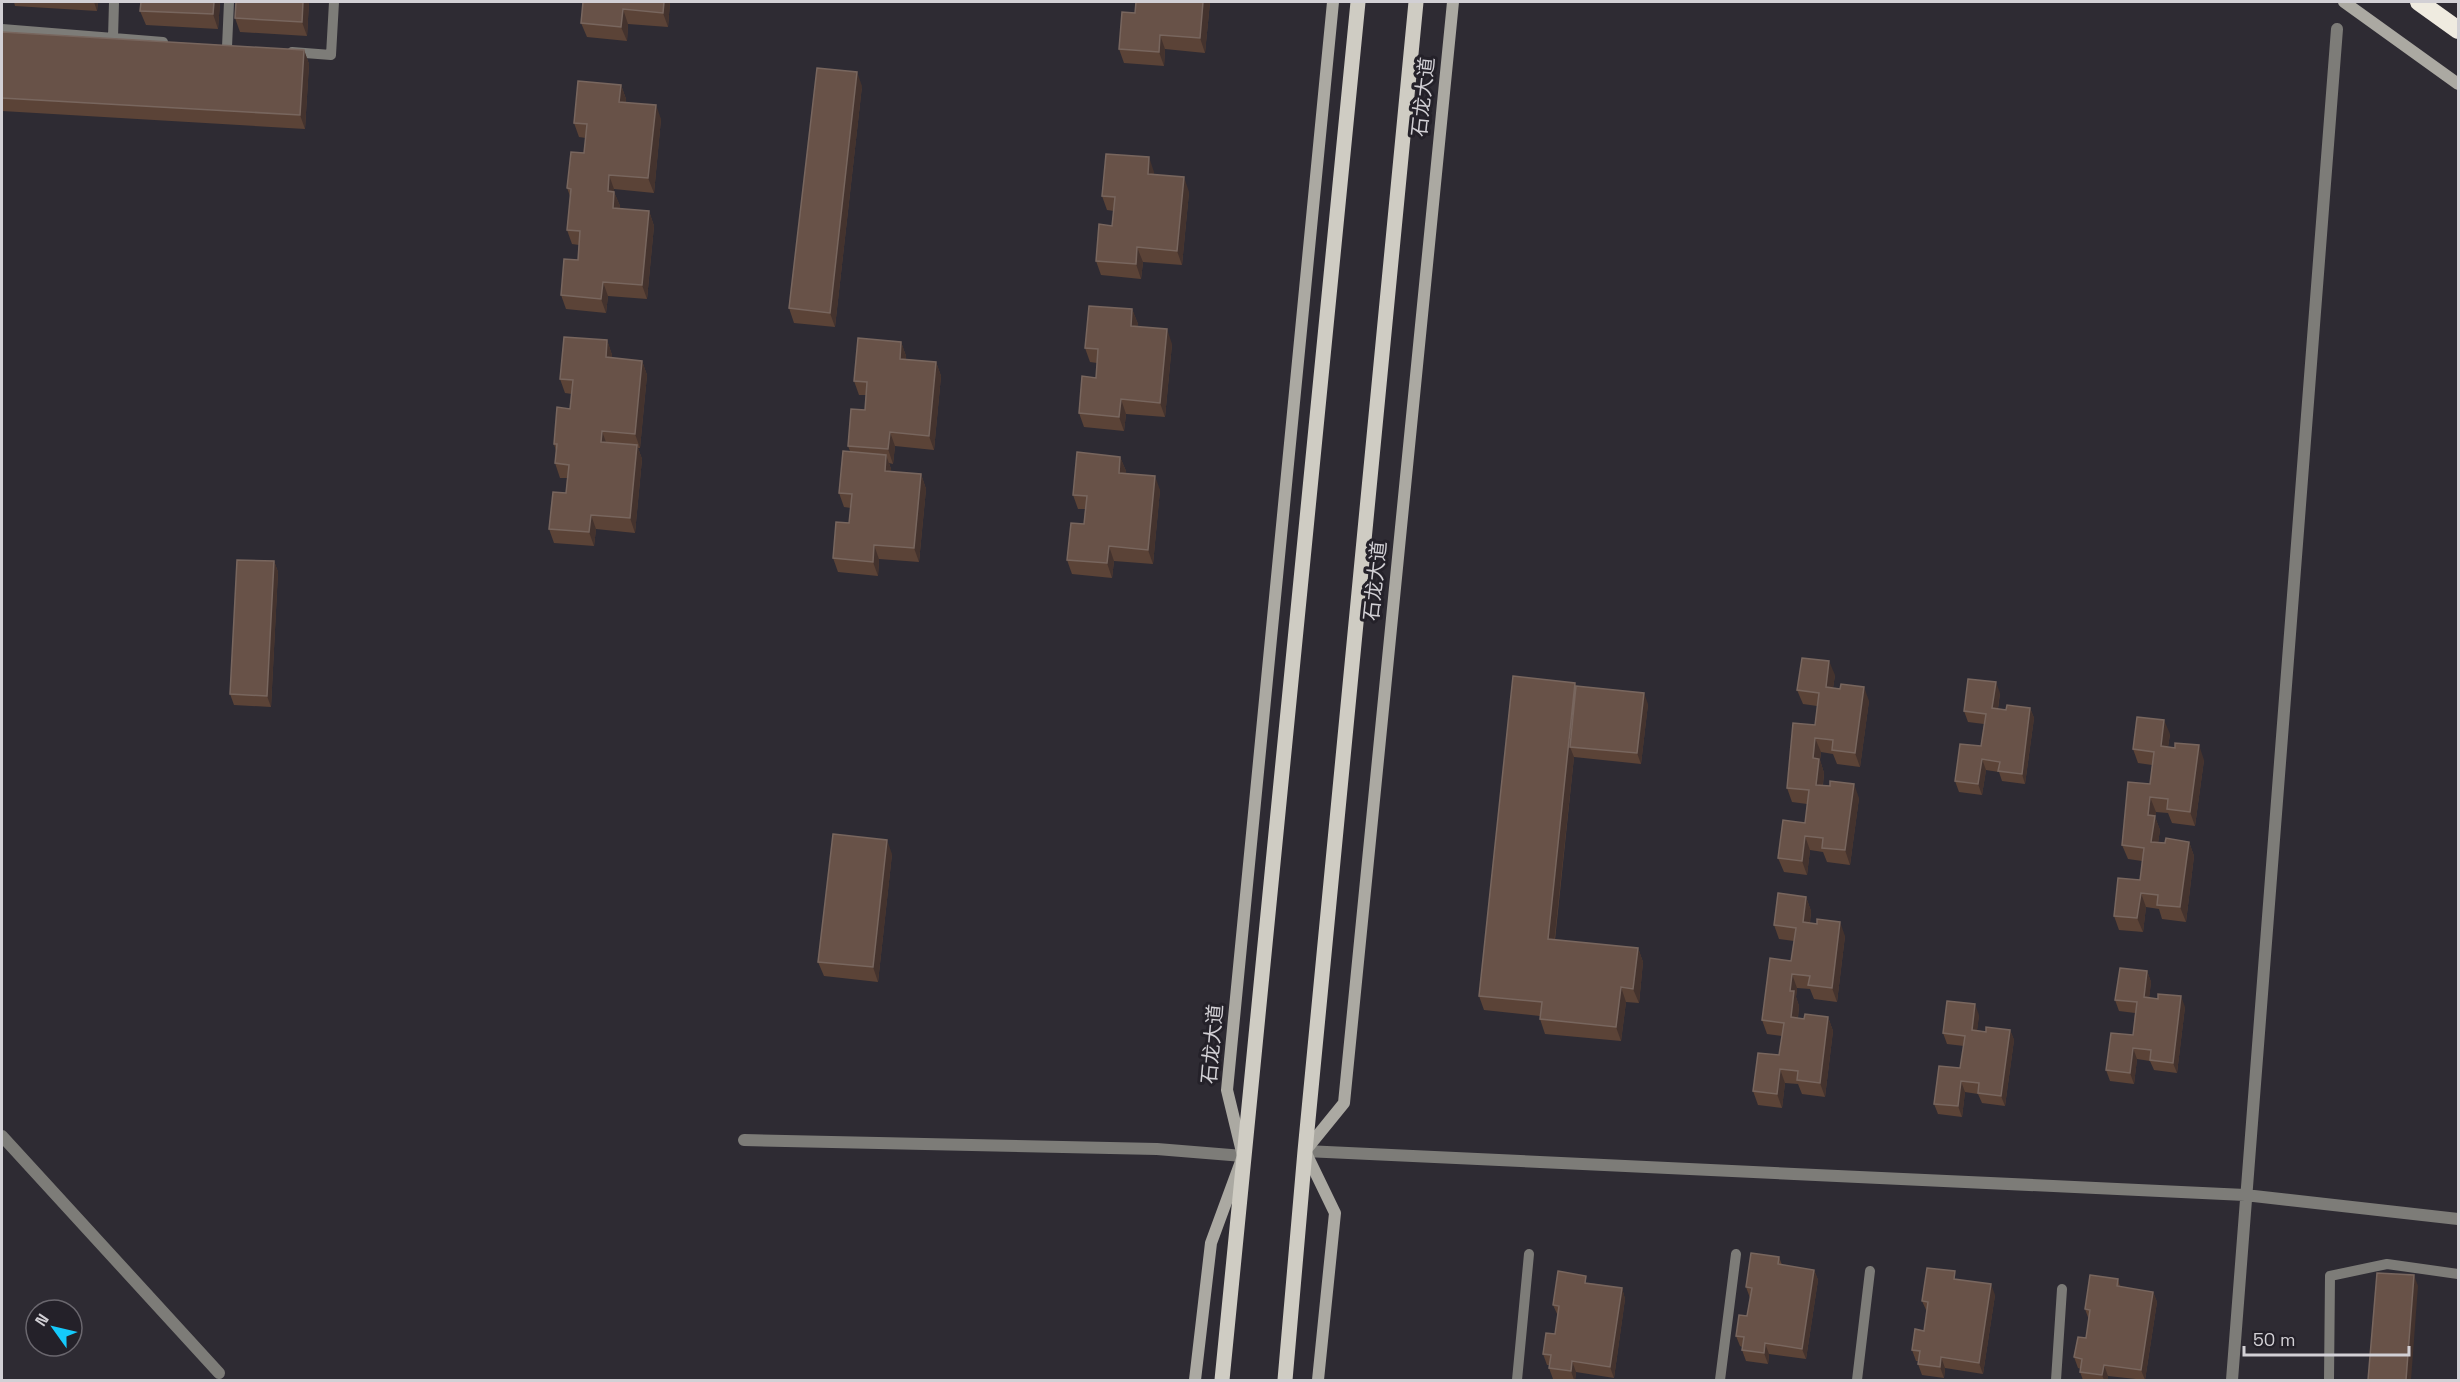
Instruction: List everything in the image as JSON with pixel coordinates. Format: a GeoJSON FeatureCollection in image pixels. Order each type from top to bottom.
{"type":"FeatureCollection","features":[{"type":"Feature","properties":{"kind":"highway"},"geometry":{"type":"LineString","coordinates":[[2419,2],[2458,30]]}},
{"type":"Feature","properties":{"kind":"main road","name":"石龙大道"},"geometry":{"type":"LineString","coordinates":[[1222,1380],[1358,2]]}},
{"type":"Feature","properties":{"kind":"main road","name":"石龙大道"},"geometry":{"type":"LineString","coordinates":[[1285,1380],[1416,2]]}},
{"type":"Feature","properties":{"kind":"street","name":"石龙大道"},"geometry":{"type":"LineString","coordinates":[[1195,1380],[1211,1243],[1243,1156],[1227,1090],[1334,2]]}},
{"type":"Feature","properties":{"kind":"street","name":"石龙大道"},"geometry":{"type":"LineString","coordinates":[[1305,1151],[1344,1103],[1453,2]]}},
{"type":"Feature","properties":{"kind":"street"},"geometry":{"type":"LineString","coordinates":[[2344,2],[2458,84]]}},
{"type":"Feature","properties":{"kind":"street"},"geometry":{"type":"LineString","coordinates":[[2232,1380],[2337,29]]}},
{"type":"Feature","properties":{"kind":"street"},"geometry":{"type":"LineString","coordinates":[[2,1136],[219,1373]]}},
{"type":"Feature","properties":{"kind":"street"},"geometry":{"type":"LineString","coordinates":[[744,1140],[1157,1149],[1243,1156]]}},
{"type":"Feature","properties":{"kind":"street"},"geometry":{"type":"LineString","coordinates":[[1318,1380],[1335,1213],[1305,1151],[2245,1195],[2458,1219]]}},
{"type":"Feature","properties":{"kind":"lane"},"geometry":{"type":"LineString","coordinates":[[112,38],[114,2]]}},
{"type":"Feature","properties":{"kind":"lane"},"geometry":{"type":"LineString","coordinates":[[227,47],[229,2]]}},
{"type":"Feature","properties":{"kind":"lane"},"geometry":{"type":"LineString","coordinates":[[284,51],[331,55],[334,2]]}},
{"type":"Feature","properties":{"kind":"lane"},"geometry":{"type":"LineString","coordinates":[[2,29],[170,42]]}},
{"type":"Feature","properties":{"kind":"lane"},"geometry":{"type":"LineString","coordinates":[[1517,1380],[1529,1254]]}},
{"type":"Feature","properties":{"kind":"lane"},"geometry":{"type":"LineString","coordinates":[[1720,1380],[1736,1254]]}},
{"type":"Feature","properties":{"kind":"lane"},"geometry":{"type":"LineString","coordinates":[[2329,1380],[2330,1276],[2387,1264],[2458,1274]]}},
{"type":"Feature","properties":{"kind":"lane"},"geometry":{"type":"LineString","coordinates":[[1857,1380],[1870,1271]]}},
{"type":"Feature","properties":{"kind":"lane"},"geometry":{"type":"LineString","coordinates":[[2056,1380],[2062,1289]]}},
{"type":"Feature","properties":{"kind":"building"},"geometry":{"type":"Polygon","coordinates":[[[141,2],[214,2],[213,14],[140,11],[141,2]]]}},
{"type":"Feature","properties":{"kind":"building"},"geometry":{"type":"Polygon","coordinates":[[[236,2],[303,2],[302,22],[235,18],[236,2]]]}},
{"type":"Feature","properties":{"kind":"building"},"geometry":{"type":"Polygon","coordinates":[[[583,2],[664,2],[663,13],[623,9],[621,27],[581,23],[583,2]]]}},
{"type":"Feature","properties":{"kind":"building"},"geometry":{"type":"Polygon","coordinates":[[[1136,2],[1203,2],[1200,38],[1160,35],[1159,52],[1119,49],[1122,12],[1135,13],[1136,2]]]}},
{"type":"Feature","properties":{"kind":"building"},"geometry":{"type":"Polygon","coordinates":[[[2,32],[304,50],[300,115],[2,98],[2,32]]]}},
{"type":"Feature","properties":{"kind":"building"},"geometry":{"type":"Polygon","coordinates":[[[817,68],[857,72],[830,313],[789,308],[817,68]]]}},
{"type":"Feature","properties":{"kind":"building"},"geometry":{"type":"Polygon","coordinates":[[[578,81],[621,85],[619,102],[656,105],[648,178],[609,175],[608,191],[614,192],[613,208],[649,211],[642,285],[603,282],[601,299],[561,295],[564,259],[578,260],[580,231],[567,230],[571,189],[567,188],[571,152],[584,153],[587,124],[574,123],[578,81]]]}},
{"type":"Feature","properties":{"kind":"building"},"geometry":{"type":"Polygon","coordinates":[[[1106,154],[1149,157],[1148,174],[1184,177],[1177,251],[1137,247],[1136,264],[1096,261],[1099,224],[1112,226],[1115,197],[1102,196],[1106,154]]]}},
{"type":"Feature","properties":{"kind":"building"},"geometry":{"type":"Polygon","coordinates":[[[1089,306],[1132,309],[1131,326],[1167,329],[1160,403],[1121,399],[1119,417],[1079,413],[1082,376],[1096,378],[1098,349],[1085,348],[1089,306]]]}},
{"type":"Feature","properties":{"kind":"building"},"geometry":{"type":"Polygon","coordinates":[[[564,337],[607,340],[606,357],[642,361],[635,434],[602,431],[601,442],[637,445],[630,518],[591,515],[589,532],[549,529],[553,492],[566,493],[569,465],[555,463],[557,444],[554,444],[557,407],[570,409],[573,380],[560,379],[564,337]]]}},
{"type":"Feature","properties":{"kind":"building"},"geometry":{"type":"Polygon","coordinates":[[[858,338],[901,342],[900,359],[936,362],[929,436],[890,432],[888,449],[848,446],[851,409],[865,410],[867,382],[854,381],[858,338]]]}},
{"type":"Feature","properties":{"kind":"building"},"geometry":{"type":"Polygon","coordinates":[[[843,451],[886,455],[885,471],[921,474],[914,548],[874,545],[873,562],[833,558],[836,522],[849,523],[852,494],[839,493],[843,451]]]}},
{"type":"Feature","properties":{"kind":"building"},"geometry":{"type":"Polygon","coordinates":[[[1077,452],[1120,457],[1119,473],[1155,476],[1148,550],[1109,546],[1107,563],[1067,560],[1071,523],[1084,524],[1087,496],[1073,495],[1077,452]]]}},
{"type":"Feature","properties":{"kind":"building"},"geometry":{"type":"Polygon","coordinates":[[[237,560],[274,561],[267,696],[230,694],[237,560]]]}},
{"type":"Feature","properties":{"kind":"building"},"geometry":{"type":"Polygon","coordinates":[[[1802,658],[1829,661],[1826,687],[1840,689],[1841,684],[1864,687],[1855,753],[1832,750],[1833,740],[1815,738],[1813,758],[1819,759],[1816,785],[1830,786],[1830,781],[1854,784],[1845,850],[1822,848],[1823,838],[1805,836],[1802,861],[1778,858],[1783,820],[1805,823],[1809,790],[1787,788],[1793,723],[1815,725],[1819,693],[1797,690],[1802,658]]]}},
{"type":"Feature","properties":{"kind":"building"},"geometry":{"type":"Polygon","coordinates":[[[1513,676],[1575,683],[1548,939],[1638,948],[1633,989],[1621,987],[1616,1027],[1540,1019],[1542,1002],[1479,996],[1513,676]]]}},
{"type":"Feature","properties":{"kind":"building"},"geometry":{"type":"Polygon","coordinates":[[[1968,679],[1996,682],[1992,708],[2006,710],[2007,705],[2030,708],[2022,774],[1998,771],[2000,762],[1982,759],[1978,784],[1955,781],[1960,744],[1981,746],[1986,714],[1964,711],[1968,679]]]}},
{"type":"Feature","properties":{"kind":"building"},"geometry":{"type":"Polygon","coordinates":[[[1576,686],[1644,693],[1637,753],[1570,747],[1576,686]]]}},
{"type":"Feature","properties":{"kind":"building"},"geometry":{"type":"Polygon","coordinates":[[[2137,717],[2164,720],[2161,746],[2175,748],[2175,743],[2199,745],[2190,812],[2167,809],[2168,799],[2150,797],[2148,815],[2155,816],[2151,842],[2165,843],[2166,838],[2189,842],[2180,907],[2157,905],[2158,895],[2141,893],[2137,918],[2114,916],[2118,878],[2140,880],[2144,848],[2122,845],[2128,782],[2150,784],[2154,752],[2133,749],[2137,717]]]}},
{"type":"Feature","properties":{"kind":"building"},"geometry":{"type":"Polygon","coordinates":[[[833,834],[887,840],[873,967],[818,962],[833,834]]]}},
{"type":"Feature","properties":{"kind":"building"},"geometry":{"type":"Polygon","coordinates":[[[1778,893],[1806,897],[1803,922],[1817,924],[1817,919],[1840,922],[1832,988],[1808,985],[1810,976],[1792,974],[1790,991],[1794,991],[1791,1017],[1804,1019],[1805,1014],[1828,1017],[1820,1083],[1797,1080],[1798,1071],[1780,1069],[1777,1094],[1753,1091],[1758,1053],[1779,1055],[1784,1023],[1762,1020],[1770,958],[1791,961],[1796,928],[1774,925],[1778,893]]]}},
{"type":"Feature","properties":{"kind":"building"},"geometry":{"type":"Polygon","coordinates":[[[2120,968],[2147,971],[2144,997],[2158,999],[2158,994],[2181,996],[2173,1063],[2150,1060],[2151,1050],[2133,1048],[2130,1073],[2106,1070],[2111,1033],[2133,1035],[2137,1002],[2115,1000],[2120,968]]]}},
{"type":"Feature","properties":{"kind":"building"},"geometry":{"type":"Polygon","coordinates":[[[1947,1001],[1975,1004],[1972,1030],[1986,1032],[1986,1027],[2010,1030],[2001,1096],[1978,1093],[1979,1083],[1961,1081],[1958,1106],[1934,1104],[1939,1066],[1960,1068],[1965,1036],[1943,1033],[1947,1001]]]}},
{"type":"Feature","properties":{"kind":"building"},"geometry":{"type":"Polygon","coordinates":[[[1751,1253],[1779,1257],[1778,1264],[1814,1270],[1802,1349],[1765,1343],[1764,1353],[1742,1350],[1744,1337],[1736,1336],[1739,1315],[1747,1316],[1752,1288],[1746,1287],[1751,1253]]]}},
{"type":"Feature","properties":{"kind":"building"},"geometry":{"type":"Polygon","coordinates":[[[1927,1268],[1955,1271],[1954,1279],[1991,1284],[1979,1363],[1941,1357],[1940,1367],[1918,1364],[1920,1351],[1912,1350],[1915,1329],[1924,1331],[1928,1302],[1922,1301],[1927,1268]]]}},
{"type":"Feature","properties":{"kind":"building"},"geometry":{"type":"Polygon","coordinates":[[[1558,1271],[1586,1276],[1585,1283],[1622,1288],[1610,1367],[1572,1361],[1571,1371],[1549,1368],[1551,1355],[1543,1354],[1546,1333],[1555,1334],[1559,1306],[1553,1305],[1558,1271]]]}},
{"type":"Feature","properties":{"kind":"building"},"geometry":{"type":"Polygon","coordinates":[[[2377,1273],[2414,1275],[2406,1380],[2368,1380],[2377,1273]]]}},
{"type":"Feature","properties":{"kind":"building"},"geometry":{"type":"Polygon","coordinates":[[[2090,1275],[2118,1279],[2117,1286],[2153,1292],[2141,1370],[2104,1365],[2102,1375],[2080,1372],[2082,1359],[2074,1357],[2078,1337],[2086,1338],[2090,1310],[2085,1309],[2090,1275]]]}}]}
